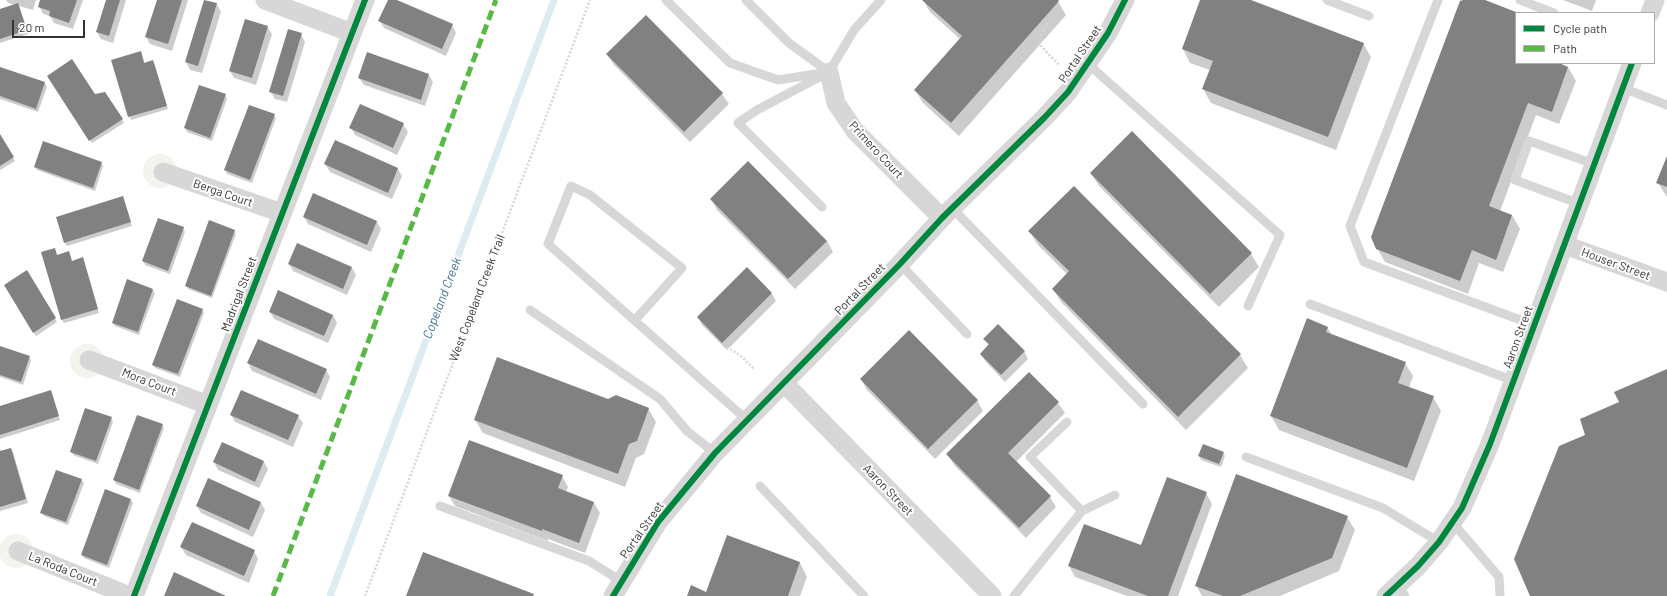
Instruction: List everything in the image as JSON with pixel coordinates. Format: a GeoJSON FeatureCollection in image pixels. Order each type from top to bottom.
{"type":"FeatureCollection","features":[{"type":"Feature","properties":{"kind":"street"},"geometry":{"type":"LineString","coordinates":[[265,0],[352,33]]}},
{"type":"Feature","properties":{"kind":"street","name":"Madrigal Street"},"geometry":{"type":"LineString","coordinates":[[134,596],[365,0]]}},
{"type":"Feature","properties":{"kind":"street","name":"Portal Street"},"geometry":{"type":"LineString","coordinates":[[617,588],[658,522],[715,453],[900,264],[947,213],[1045,117],[1068,92],[1108,33],[1125,0]]}},
{"type":"Feature","properties":{"kind":"street"},"geometry":{"type":"LineString","coordinates":[[1650,12],[1655,0]]}},
{"type":"Feature","properties":{"kind":"street","name":"Aaron Street"},"geometry":{"type":"LineString","coordinates":[[1396,592],[1439,542],[1462,508],[1490,444],[1632,64]]}},
{"type":"Feature","properties":{"kind":"street","name":"Primero Court"},"geometry":{"type":"LineString","coordinates":[[829,72],[836,103],[855,131],[947,213]]}},
{"type":"Feature","properties":{"kind":"street","name":"Berga Court"},"geometry":{"type":"LineString","coordinates":[[163,172],[282,213]]}},
{"type":"Feature","properties":{"kind":"street","name":"Houser Street"},"geometry":{"type":"LineString","coordinates":[[1565,245],[1667,282]]}},
{"type":"Feature","properties":{"kind":"street","name":"Mora Court"},"geometry":{"type":"LineString","coordinates":[[89,360],[208,405]]}},
{"type":"Feature","properties":{"kind":"street","name":"Aaron Street"},"geometry":{"type":"LineString","coordinates":[[784,383],[992,596]]}},
{"type":"Feature","properties":{"kind":"street","name":"La Roda Court"},"geometry":{"type":"LineString","coordinates":[[18,551],[130,596]]}},
{"type":"Feature","properties":{"kind":"lane"},"geometry":{"type":"LineString","coordinates":[[666,0],[730,63],[778,80],[829,72]]}},
{"type":"Feature","properties":{"kind":"lane"},"geometry":{"type":"LineString","coordinates":[[746,0],[789,43],[829,72]]}},
{"type":"Feature","properties":{"kind":"lane"},"geometry":{"type":"LineString","coordinates":[[822,207],[738,123],[757,110],[829,72],[854,30],[881,0]]}},
{"type":"Feature","properties":{"kind":"lane"},"geometry":{"type":"LineString","coordinates":[[1327,0],[1369,16]]}},
{"type":"Feature","properties":{"kind":"lane"},"geometry":{"type":"LineString","coordinates":[[1438,0],[1350,226],[1364,262],[1534,326]]}},
{"type":"Feature","properties":{"kind":"lane"},"geometry":{"type":"LineString","coordinates":[[1520,0],[1551,12]]}},
{"type":"Feature","properties":{"kind":"lane"},"geometry":{"type":"LineString","coordinates":[[1088,64],[1280,235],[1248,306]]}},
{"type":"Feature","properties":{"kind":"lane"},"geometry":{"type":"LineString","coordinates":[[1622,88],[1667,105]]}},
{"type":"Feature","properties":{"kind":"lane"},"geometry":{"type":"LineString","coordinates":[[1580,204],[1515,180],[1529,141],[1594,164]]}},
{"type":"Feature","properties":{"kind":"lane"},"geometry":{"type":"LineString","coordinates":[[635,320],[682,268],[590,195],[571,186],[548,244],[746,420]]}},
{"type":"Feature","properties":{"kind":"lane"},"geometry":{"type":"LineString","coordinates":[[947,213],[1143,404]]}},
{"type":"Feature","properties":{"kind":"lane"},"geometry":{"type":"LineString","coordinates":[[900,264],[967,334]]}},
{"type":"Feature","properties":{"kind":"lane"},"geometry":{"type":"LineString","coordinates":[[1310,304],[1514,381]]}},
{"type":"Feature","properties":{"kind":"lane"},"geometry":{"type":"LineString","coordinates":[[530,310],[660,399],[687,431],[715,453]]}},
{"type":"Feature","properties":{"kind":"lane"},"geometry":{"type":"LineString","coordinates":[[1067,422],[1030,457],[1082,511]]}},
{"type":"Feature","properties":{"kind":"lane"},"geometry":{"type":"LineString","coordinates":[[1246,457],[1383,508],[1439,542]]}},
{"type":"Feature","properties":{"kind":"lane"},"geometry":{"type":"LineString","coordinates":[[760,486],[864,596]]}},
{"type":"Feature","properties":{"kind":"lane"},"geometry":{"type":"LineString","coordinates":[[1014,596],[1082,511],[1115,496]]}},
{"type":"Feature","properties":{"kind":"lane"},"geometry":{"type":"LineString","coordinates":[[440,506],[589,561],[617,588]]}},
{"type":"Feature","properties":{"kind":"lane"},"geometry":{"type":"LineString","coordinates":[[1453,523],[1499,577],[1500,596]]}},
{"type":"Feature","properties":{"kind":"path"},"geometry":{"type":"LineString","coordinates":[[1047,23],[1040,38],[1040,46],[1059,65]]}},
{"type":"Feature","properties":{"kind":"path"},"geometry":{"type":"LineString","coordinates":[[727,347],[742,357],[754,369]]}},
{"type":"Feature","properties":{"kind":"shaded area"},"geometry":{"type":"Polygon","coordinates":[[[160,154],[172,159],[177,171],[172,183],[160,188],[148,183],[143,171],[148,159],[160,154]]]}},
{"type":"Feature","properties":{"kind":"shaded area"},"geometry":{"type":"Polygon","coordinates":[[[87,344],[99,349],[104,361],[99,373],[87,378],[75,373],[70,361],[75,349],[87,344]]]}},
{"type":"Feature","properties":{"kind":"shaded area"},"geometry":{"type":"Polygon","coordinates":[[[16,534],[28,539],[33,551],[28,563],[16,568],[4,563],[-1,551],[4,539],[16,534]]]}},
{"type":"Feature","properties":{"kind":"building"},"geometry":{"type":"Polygon","coordinates":[[[40,0],[77,0],[69,23],[49,16],[50,11],[38,7],[40,0]]]}},
{"type":"Feature","properties":{"kind":"building"},"geometry":{"type":"Polygon","coordinates":[[[106,0],[120,0],[109,36],[96,32],[106,0]]]}},
{"type":"Feature","properties":{"kind":"building"},"geometry":{"type":"Polygon","coordinates":[[[157,0],[182,0],[168,44],[145,37],[157,0]]]}},
{"type":"Feature","properties":{"kind":"building"},"geometry":{"type":"Polygon","coordinates":[[[204,0],[217,3],[198,66],[185,62],[204,0]]]}},
{"type":"Feature","properties":{"kind":"building"},"geometry":{"type":"Polygon","coordinates":[[[388,0],[397,0],[453,24],[442,49],[378,21],[388,0]]]}},
{"type":"Feature","properties":{"kind":"building"},"geometry":{"type":"Polygon","coordinates":[[[922,0],[1059,1],[951,123],[914,90],[962,36],[922,0]]]}},
{"type":"Feature","properties":{"kind":"building"},"geometry":{"type":"Polygon","coordinates":[[[1200,0],[1251,0],[1364,43],[1328,137],[1202,89],[1213,61],[1182,49],[1200,0]]]}},
{"type":"Feature","properties":{"kind":"building"},"geometry":{"type":"Polygon","coordinates":[[[1485,0],[1516,12],[1515,64],[1561,64],[1568,67],[1552,112],[1528,103],[1489,206],[1512,215],[1496,260],[1472,250],[1460,281],[1376,249],[1371,237],[1460,1],[1485,0]]]}},
{"type":"Feature","properties":{"kind":"building"},"geometry":{"type":"Polygon","coordinates":[[[18,3],[27,30],[0,39],[0,9],[18,3]]]}},
{"type":"Feature","properties":{"kind":"building"},"geometry":{"type":"Polygon","coordinates":[[[646,15],[723,93],[684,132],[606,54],[646,15]]]}},
{"type":"Feature","properties":{"kind":"building"},"geometry":{"type":"Polygon","coordinates":[[[245,19],[268,26],[252,78],[229,71],[245,19]]]}},
{"type":"Feature","properties":{"kind":"building"},"geometry":{"type":"Polygon","coordinates":[[[288,29],[302,33],[283,96],[269,92],[288,29]]]}},
{"type":"Feature","properties":{"kind":"building"},"geometry":{"type":"Polygon","coordinates":[[[141,51],[144,63],[153,60],[167,106],[128,117],[111,60],[141,51]]]}},
{"type":"Feature","properties":{"kind":"building"},"geometry":{"type":"Polygon","coordinates":[[[367,52],[429,74],[421,100],[358,78],[367,52]]]}},
{"type":"Feature","properties":{"kind":"building"},"geometry":{"type":"Polygon","coordinates":[[[72,59],[95,94],[105,92],[123,119],[89,141],[47,76],[72,59]]]}},
{"type":"Feature","properties":{"kind":"building"},"geometry":{"type":"Polygon","coordinates":[[[0,67],[45,82],[36,109],[0,96],[0,67]]]}},
{"type":"Feature","properties":{"kind":"building"},"geometry":{"type":"Polygon","coordinates":[[[199,85],[226,94],[210,138],[184,128],[199,85]]]}},
{"type":"Feature","properties":{"kind":"building"},"geometry":{"type":"Polygon","coordinates":[[[360,104],[404,123],[393,148],[349,128],[360,104]]]}},
{"type":"Feature","properties":{"kind":"building"},"geometry":{"type":"Polygon","coordinates":[[[249,105],[275,114],[250,180],[224,170],[249,105]]]}},
{"type":"Feature","properties":{"kind":"building"},"geometry":{"type":"Polygon","coordinates":[[[1132,131],[1252,253],[1210,294],[1090,173],[1132,131]]]}},
{"type":"Feature","properties":{"kind":"building"},"geometry":{"type":"Polygon","coordinates":[[[0,134],[14,157],[0,166],[0,134]]]}},
{"type":"Feature","properties":{"kind":"building"},"geometry":{"type":"Polygon","coordinates":[[[335,140],[398,168],[388,193],[324,164],[335,140]]]}},
{"type":"Feature","properties":{"kind":"building"},"geometry":{"type":"Polygon","coordinates":[[[43,141],[102,162],[93,188],[34,167],[43,141]]]}},
{"type":"Feature","properties":{"kind":"building"},"geometry":{"type":"Polygon","coordinates":[[[1667,156],[1667,187],[1656,183],[1667,156]]]}},
{"type":"Feature","properties":{"kind":"building"},"geometry":{"type":"Polygon","coordinates":[[[748,161],[827,241],[788,279],[710,199],[748,161]]]}},
{"type":"Feature","properties":{"kind":"building"},"geometry":{"type":"Polygon","coordinates":[[[1074,186],[1241,354],[1178,417],[1052,289],[1069,271],[1028,231],[1074,186]]]}},
{"type":"Feature","properties":{"kind":"building"},"geometry":{"type":"Polygon","coordinates":[[[313,193],[377,221],[367,245],[303,217],[313,193]]]}},
{"type":"Feature","properties":{"kind":"building"},"geometry":{"type":"Polygon","coordinates":[[[123,196],[131,222],[64,243],[56,217],[123,196]]]}},
{"type":"Feature","properties":{"kind":"building"},"geometry":{"type":"Polygon","coordinates":[[[158,218],[184,227],[168,271],[142,261],[158,218]]]}},
{"type":"Feature","properties":{"kind":"building"},"geometry":{"type":"Polygon","coordinates":[[[209,220],[235,230],[211,296],[185,286],[209,220]]]}},
{"type":"Feature","properties":{"kind":"building"},"geometry":{"type":"Polygon","coordinates":[[[297,243],[352,267],[343,289],[288,264],[297,243]]]}},
{"type":"Feature","properties":{"kind":"building"},"geometry":{"type":"Polygon","coordinates":[[[55,248],[57,255],[69,251],[72,261],[83,257],[98,309],[61,320],[41,252],[55,248]]]}},
{"type":"Feature","properties":{"kind":"building"},"geometry":{"type":"Polygon","coordinates":[[[747,267],[772,293],[722,343],[697,317],[747,267]]]}},
{"type":"Feature","properties":{"kind":"building"},"geometry":{"type":"Polygon","coordinates":[[[27,270],[56,318],[33,333],[4,285],[27,270]]]}},
{"type":"Feature","properties":{"kind":"building"},"geometry":{"type":"Polygon","coordinates":[[[127,279],[153,289],[138,332],[112,323],[127,279]]]}},
{"type":"Feature","properties":{"kind":"building"},"geometry":{"type":"Polygon","coordinates":[[[278,290],[333,315],[324,336],[269,312],[278,290]]]}},
{"type":"Feature","properties":{"kind":"building"},"geometry":{"type":"Polygon","coordinates":[[[177,299],[203,309],[178,374],[152,365],[177,299]]]}},
{"type":"Feature","properties":{"kind":"building"},"geometry":{"type":"Polygon","coordinates":[[[1307,318],[1328,327],[1326,332],[1406,362],[1398,383],[1434,396],[1407,468],[1270,416],[1307,318]]]}},
{"type":"Feature","properties":{"kind":"building"},"geometry":{"type":"Polygon","coordinates":[[[998,324],[1025,351],[1001,375],[980,354],[989,344],[983,339],[998,324]]]}},
{"type":"Feature","properties":{"kind":"building"},"geometry":{"type":"Polygon","coordinates":[[[909,330],[978,400],[928,449],[860,379],[909,330]]]}},
{"type":"Feature","properties":{"kind":"building"},"geometry":{"type":"Polygon","coordinates":[[[258,339],[327,369],[316,394],[247,363],[258,339]]]}},
{"type":"Feature","properties":{"kind":"building"},"geometry":{"type":"Polygon","coordinates":[[[0,346],[30,356],[21,382],[0,375],[0,346]]]}},
{"type":"Feature","properties":{"kind":"building"},"geometry":{"type":"Polygon","coordinates":[[[497,357],[608,399],[616,395],[649,408],[637,441],[629,444],[618,474],[474,420],[497,357]]]}},
{"type":"Feature","properties":{"kind":"building"},"geometry":{"type":"Polygon","coordinates":[[[1667,369],[1667,596],[1530,596],[1514,559],[1559,446],[1585,435],[1580,419],[1619,402],[1614,392],[1667,369]]]}},
{"type":"Feature","properties":{"kind":"building"},"geometry":{"type":"Polygon","coordinates":[[[1029,372],[1059,402],[1008,453],[1051,496],[1019,528],[946,454],[1029,372]]]}},
{"type":"Feature","properties":{"kind":"building"},"geometry":{"type":"Polygon","coordinates":[[[51,390],[59,416],[0,435],[0,406],[51,390]]]}},
{"type":"Feature","properties":{"kind":"building"},"geometry":{"type":"Polygon","coordinates":[[[241,390],[299,415],[288,440],[230,415],[241,390]]]}},
{"type":"Feature","properties":{"kind":"building"},"geometry":{"type":"Polygon","coordinates":[[[85,408],[112,417],[96,461],[70,452],[85,408]]]}},
{"type":"Feature","properties":{"kind":"building"},"geometry":{"type":"Polygon","coordinates":[[[137,415],[163,424],[139,490],[113,480],[137,415]]]}},
{"type":"Feature","properties":{"kind":"building"},"geometry":{"type":"Polygon","coordinates":[[[469,440],[563,475],[558,488],[594,502],[579,543],[448,496],[469,440]]]}},
{"type":"Feature","properties":{"kind":"building"},"geometry":{"type":"Polygon","coordinates":[[[222,442],[264,461],[255,482],[213,462],[222,442]]]}},
{"type":"Feature","properties":{"kind":"building"},"geometry":{"type":"Polygon","coordinates":[[[1203,444],[1224,452],[1219,464],[1198,456],[1203,444]]]}},
{"type":"Feature","properties":{"kind":"building"},"geometry":{"type":"Polygon","coordinates":[[[11,448],[26,499],[0,507],[0,451],[11,448]]]}},
{"type":"Feature","properties":{"kind":"building"},"geometry":{"type":"Polygon","coordinates":[[[56,470],[82,479],[66,522],[40,513],[56,470]]]}},
{"type":"Feature","properties":{"kind":"building"},"geometry":{"type":"Polygon","coordinates":[[[1236,474],[1348,516],[1332,558],[1240,596],[1223,596],[1195,586],[1236,474]]]}},
{"type":"Feature","properties":{"kind":"building"},"geometry":{"type":"Polygon","coordinates":[[[1167,477],[1207,492],[1168,596],[1148,596],[1068,566],[1084,524],[1141,545],[1167,477]]]}},
{"type":"Feature","properties":{"kind":"building"},"geometry":{"type":"Polygon","coordinates":[[[208,478],[261,502],[249,530],[196,506],[208,478]]]}},
{"type":"Feature","properties":{"kind":"building"},"geometry":{"type":"Polygon","coordinates":[[[105,489],[131,499],[107,565],[81,555],[105,489]]]}},
{"type":"Feature","properties":{"kind":"building"},"geometry":{"type":"Polygon","coordinates":[[[192,522],[255,550],[244,576],[180,547],[192,522]]]}},
{"type":"Feature","properties":{"kind":"building"},"geometry":{"type":"Polygon","coordinates":[[[727,535],[800,562],[788,596],[687,596],[691,585],[706,592],[727,535]]]}},
{"type":"Feature","properties":{"kind":"building"},"geometry":{"type":"Polygon","coordinates":[[[423,552],[534,594],[533,596],[406,596],[423,552]]]}},
{"type":"Feature","properties":{"kind":"building"},"geometry":{"type":"Polygon","coordinates":[[[174,572],[226,596],[164,596],[174,572]]]}},
{"type":"Feature","properties":{"kind":"waterway","name":"Copeland Creek"},"geometry":{"type":"LineString","coordinates":[[330,596],[554,0]]}},
{"type":"Feature","properties":{"kind":"marked path"},"geometry":{"type":"LineString","coordinates":[[273,596],[496,0]]}},
{"type":"Feature","properties":{"kind":"cycle path"},"geometry":{"type":"LineString","coordinates":[[134,596],[365,0]]}},
{"type":"Feature","properties":{"kind":"cycle path"},"geometry":{"type":"LineString","coordinates":[[613,596],[658,522],[715,453],[900,264],[942,218],[1045,117],[1068,92],[1108,33],[1125,0]]}},
{"type":"Feature","properties":{"kind":"cycle path"},"geometry":{"type":"LineString","coordinates":[[1386,596],[1418,566],[1439,542],[1462,508],[1490,444],[1632,64]]}}]}
